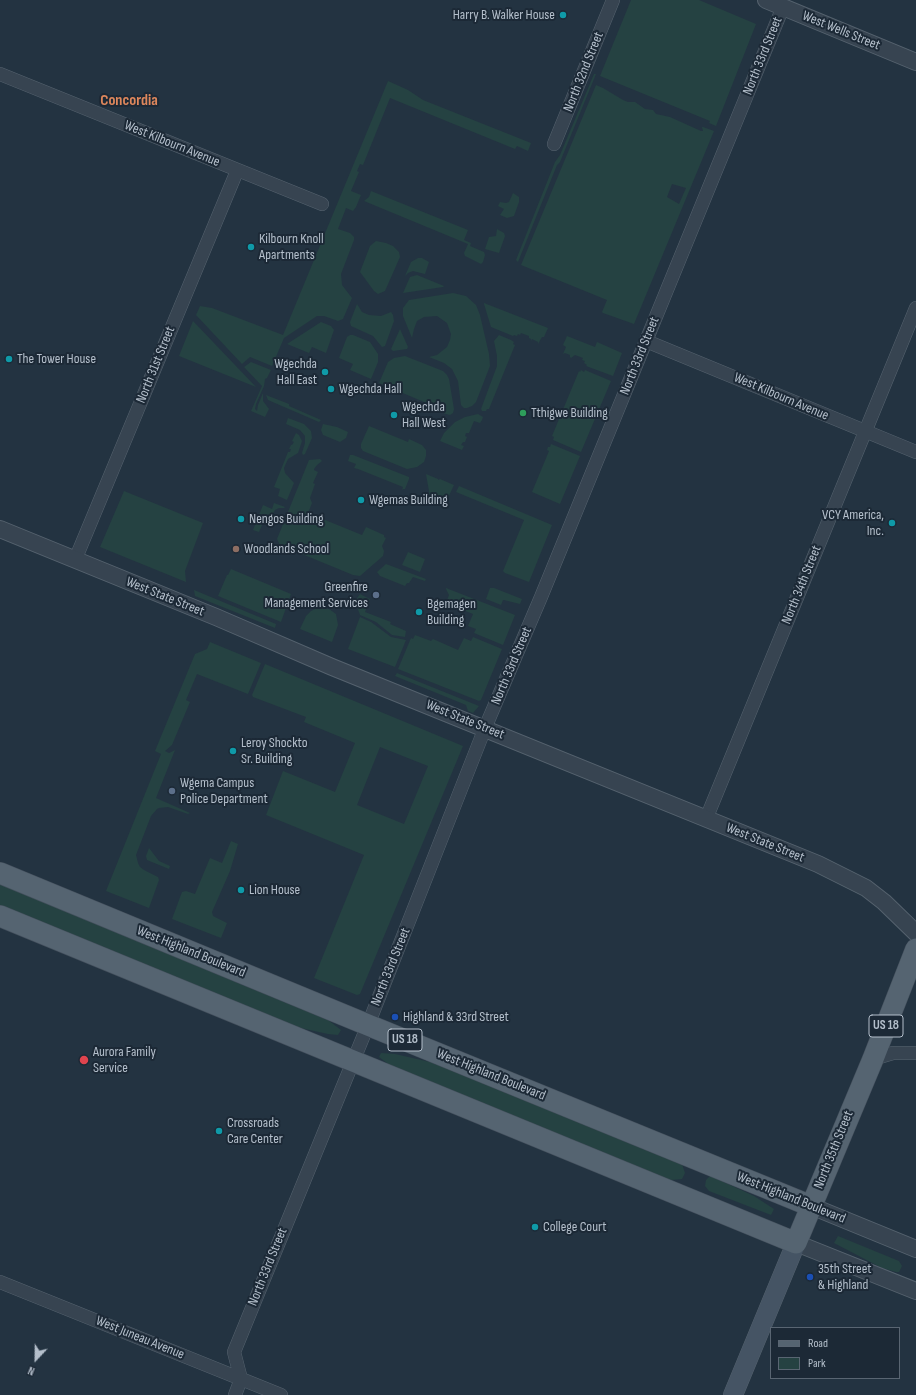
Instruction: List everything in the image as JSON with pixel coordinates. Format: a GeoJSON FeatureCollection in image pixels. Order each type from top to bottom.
{"type":"FeatureCollection","features":[{"type":"Feature","properties":{"kind":"main road","name":"West Highland Boulevard"},"geometry":{"type":"LineString","coordinates":[[0,873],[811,1206]]}},
{"type":"Feature","properties":{"kind":"main road"},"geometry":{"type":"LineString","coordinates":[[0,916],[796,1243]]}},
{"type":"Feature","properties":{"kind":"main road","name":"North 35th Street"},"geometry":{"type":"LineString","coordinates":[[733,1395],[873,1058],[916,949]]}},
{"type":"Feature","properties":{"kind":"street","name":"North 32nd Street"},"geometry":{"type":"LineString","coordinates":[[554,144],[613,0]]}},
{"type":"Feature","properties":{"kind":"street","name":"West Wells Street"},"geometry":{"type":"LineString","coordinates":[[766,0],[916,62]]}},
{"type":"Feature","properties":{"kind":"street","name":"North 33rd Street"},"geometry":{"type":"LineString","coordinates":[[241,1379],[234,1352],[368,1025],[485,728],[541,597],[783,7]]}},
{"type":"Feature","properties":{"kind":"street","name":"West Kilbourn Avenue"},"geometry":{"type":"LineString","coordinates":[[0,74],[237,171],[322,204]]}},
{"type":"Feature","properties":{"kind":"street","name":"North 31st Street"},"geometry":{"type":"LineString","coordinates":[[75,560],[237,171]]}},
{"type":"Feature","properties":{"kind":"street","name":"North 34th Street"},"geometry":{"type":"LineString","coordinates":[[706,819],[916,308]]}},
{"type":"Feature","properties":{"kind":"street","name":"West Kilbourn Avenue"},"geometry":{"type":"LineString","coordinates":[[646,341],[916,452]]}},
{"type":"Feature","properties":{"kind":"street","name":"West State Street"},"geometry":{"type":"LineString","coordinates":[[0,529],[318,661],[818,864],[858,883],[876,895],[916,933]]}},
{"type":"Feature","properties":{"kind":"street"},"geometry":{"type":"LineString","coordinates":[[873,1058],[893,1053],[916,1053]]}},
{"type":"Feature","properties":{"kind":"street","name":"West Highland Boulevard"},"geometry":{"type":"LineString","coordinates":[[811,1206],[916,1249]]}},
{"type":"Feature","properties":{"kind":"street"},"geometry":{"type":"LineString","coordinates":[[796,1243],[916,1291]]}},
{"type":"Feature","properties":{"kind":"street","name":"West Juneau Avenue"},"geometry":{"type":"LineString","coordinates":[[0,1282],[281,1395]]}},
{"type":"Feature","properties":{"kind":"street"},"geometry":{"type":"LineString","coordinates":[[235,1395],[241,1379]]}},
{"type":"Feature","properties":{"kind":"green space"},"geometry":{"type":"Polygon","coordinates":[[[631,0],[699,0],[756,24],[716,126],[709,123],[710,121],[600,76],[631,0]]]}},
{"type":"Feature","properties":{"kind":"green space"},"geometry":{"type":"Polygon","coordinates":[[[594,74],[596,74],[518,262],[516,260],[555,162],[560,155],[594,74]]]}},
{"type":"Feature","properties":{"kind":"green space"},"geometry":{"type":"Polygon","coordinates":[[[388,81],[408,90],[423,100],[531,143],[528,151],[517,146],[515,149],[390,98],[363,165],[360,164],[357,171],[359,172],[351,191],[361,195],[353,211],[346,208],[338,229],[350,233],[354,237],[341,274],[342,285],[352,298],[343,319],[338,321],[324,316],[317,316],[284,338],[272,366],[250,357],[242,364],[196,315],[200,306],[212,308],[283,335],[388,81]]]}},
{"type":"Feature","properties":{"kind":"green space"},"geometry":{"type":"Polygon","coordinates":[[[596,85],[623,100],[635,102],[645,109],[653,110],[656,114],[670,117],[701,131],[703,131],[703,127],[714,131],[634,324],[603,313],[602,312],[607,300],[521,265],[596,85]],[[672,184],[667,197],[679,204],[686,188],[672,184]]]}},
{"type":"Feature","properties":{"kind":"green space"},"geometry":{"type":"Polygon","coordinates":[[[371,191],[468,230],[464,240],[471,243],[470,246],[484,252],[485,255],[483,262],[481,264],[465,256],[464,253],[468,244],[364,201],[369,197],[371,191]]]}},
{"type":"Feature","properties":{"kind":"green space"},"geometry":{"type":"Polygon","coordinates":[[[513,193],[519,197],[519,202],[514,216],[507,218],[500,215],[504,209],[498,206],[500,202],[509,202],[513,193]]]}},
{"type":"Feature","properties":{"kind":"green space"},"geometry":{"type":"Polygon","coordinates":[[[497,229],[504,233],[505,236],[499,253],[485,249],[489,237],[496,236],[497,229]]]}},
{"type":"Feature","properties":{"kind":"green space"},"geometry":{"type":"Polygon","coordinates":[[[376,241],[393,246],[399,252],[400,257],[385,291],[378,294],[360,272],[370,246],[376,241]]]}},
{"type":"Feature","properties":{"kind":"green space"},"geometry":{"type":"Polygon","coordinates":[[[418,258],[422,258],[429,262],[425,274],[413,271],[405,276],[411,262],[418,258]]]}},
{"type":"Feature","properties":{"kind":"green space"},"geometry":{"type":"Polygon","coordinates":[[[417,275],[444,286],[403,293],[410,277],[417,275]]]}},
{"type":"Feature","properties":{"kind":"green space"},"geometry":{"type":"Polygon","coordinates":[[[453,293],[466,296],[476,305],[480,315],[489,354],[490,366],[476,402],[467,408],[464,408],[461,405],[458,381],[452,369],[444,363],[429,357],[437,355],[447,347],[451,334],[447,323],[437,316],[424,317],[417,321],[412,338],[403,316],[403,308],[409,300],[453,293]]]}},
{"type":"Feature","properties":{"kind":"green space"},"geometry":{"type":"Polygon","coordinates":[[[484,303],[548,328],[544,337],[542,337],[538,344],[538,342],[532,339],[531,341],[529,336],[521,333],[520,335],[518,334],[517,336],[513,336],[491,327],[484,303]]]}},
{"type":"Feature","properties":{"kind":"green space"},"geometry":{"type":"Polygon","coordinates":[[[357,304],[362,312],[369,315],[381,316],[391,312],[393,315],[394,321],[385,346],[382,347],[373,336],[351,326],[350,322],[357,304]]]}},
{"type":"Feature","properties":{"kind":"green space"},"geometry":{"type":"Polygon","coordinates":[[[193,321],[256,387],[179,356],[193,321]]]}},
{"type":"Feature","properties":{"kind":"green space"},"geometry":{"type":"Polygon","coordinates":[[[321,322],[331,326],[334,330],[326,353],[312,347],[309,353],[287,344],[321,322]]]}},
{"type":"Feature","properties":{"kind":"green space"},"geometry":{"type":"Polygon","coordinates":[[[400,329],[408,347],[407,349],[393,351],[391,349],[400,329]]]}},
{"type":"Feature","properties":{"kind":"green space"},"geometry":{"type":"Polygon","coordinates":[[[350,335],[370,342],[378,354],[378,362],[371,379],[350,370],[353,364],[339,358],[347,337],[350,335]]]}},
{"type":"Feature","properties":{"kind":"green space"},"geometry":{"type":"Polygon","coordinates":[[[499,335],[511,340],[515,345],[489,409],[482,411],[481,409],[497,366],[494,341],[499,335]]]}},
{"type":"Feature","properties":{"kind":"green space"},"geometry":{"type":"Polygon","coordinates":[[[567,336],[595,347],[597,342],[622,353],[613,376],[586,366],[587,365],[584,363],[585,361],[582,360],[583,358],[575,355],[571,358],[570,355],[565,353],[563,354],[566,347],[563,345],[567,336]]]}},
{"type":"Feature","properties":{"kind":"green space"},"geometry":{"type":"Polygon","coordinates":[[[405,356],[443,371],[447,375],[454,409],[453,413],[450,415],[446,414],[423,405],[424,402],[379,383],[388,362],[394,358],[405,356]]]}},
{"type":"Feature","properties":{"kind":"green space"},"geometry":{"type":"Polygon","coordinates":[[[251,362],[271,370],[265,379],[264,386],[255,409],[257,411],[263,393],[263,401],[269,409],[265,417],[251,411],[262,386],[244,367],[251,362]]]}},
{"type":"Feature","properties":{"kind":"green space"},"geometry":{"type":"Polygon","coordinates":[[[581,370],[584,372],[585,370],[611,381],[581,452],[553,440],[554,437],[552,436],[579,371],[580,372],[581,370]]]}},
{"type":"Feature","properties":{"kind":"green space"},"geometry":{"type":"Polygon","coordinates":[[[266,395],[289,404],[289,406],[321,420],[319,422],[268,400],[266,395]]]}},
{"type":"Feature","properties":{"kind":"green space"},"geometry":{"type":"Polygon","coordinates":[[[478,414],[483,417],[482,420],[480,423],[474,421],[469,433],[466,433],[465,436],[467,437],[465,442],[461,445],[464,446],[462,450],[440,441],[444,433],[455,422],[465,417],[478,414]]]}},
{"type":"Feature","properties":{"kind":"green space"},"geometry":{"type":"Polygon","coordinates":[[[288,418],[304,424],[311,431],[312,438],[305,454],[303,455],[302,453],[305,443],[305,436],[300,430],[286,424],[288,418]]]}},
{"type":"Feature","properties":{"kind":"green space"},"geometry":{"type":"Polygon","coordinates":[[[323,424],[337,427],[348,432],[346,438],[340,442],[323,435],[321,430],[323,424]]]}},
{"type":"Feature","properties":{"kind":"green space"},"geometry":{"type":"Polygon","coordinates":[[[369,426],[408,442],[409,439],[422,445],[426,450],[424,462],[417,467],[407,469],[363,451],[361,444],[369,426]]]}},
{"type":"Feature","properties":{"kind":"green space"},"geometry":{"type":"Polygon","coordinates":[[[296,433],[302,441],[298,453],[288,459],[284,468],[285,473],[294,483],[287,500],[278,496],[280,489],[274,487],[288,452],[290,452],[291,449],[289,449],[294,442],[292,441],[296,433]]]}},
{"type":"Feature","properties":{"kind":"green space"},"geometry":{"type":"Polygon","coordinates":[[[551,444],[580,456],[560,504],[532,492],[549,451],[547,450],[548,447],[550,447],[551,444]]]}},
{"type":"Feature","properties":{"kind":"green space"},"geometry":{"type":"Polygon","coordinates":[[[350,455],[409,477],[405,489],[402,490],[403,487],[354,468],[356,464],[348,461],[350,455]]]}},
{"type":"Feature","properties":{"kind":"green space"},"geometry":{"type":"Polygon","coordinates":[[[320,459],[322,461],[314,469],[318,472],[313,483],[315,484],[310,498],[312,503],[308,513],[362,535],[366,527],[384,535],[386,538],[382,546],[384,551],[383,556],[360,576],[353,575],[280,545],[277,539],[309,460],[320,459]]]}},
{"type":"Feature","properties":{"kind":"green space"},"geometry":{"type":"Polygon","coordinates":[[[426,474],[454,485],[446,502],[430,497],[426,474]]]}},
{"type":"Feature","properties":{"kind":"green space"},"geometry":{"type":"Polygon","coordinates":[[[459,486],[552,525],[529,582],[503,571],[524,520],[456,492],[459,486]]]}},
{"type":"Feature","properties":{"kind":"green space"},"geometry":{"type":"Polygon","coordinates":[[[124,491],[203,523],[185,571],[186,582],[100,547],[124,491]]]}},
{"type":"Feature","properties":{"kind":"green space"},"geometry":{"type":"Polygon","coordinates":[[[274,503],[285,507],[275,510],[271,517],[273,521],[265,518],[259,532],[253,530],[263,505],[272,509],[274,503]]]}},
{"type":"Feature","properties":{"kind":"green space"},"geometry":{"type":"Polygon","coordinates":[[[408,552],[425,559],[420,572],[402,565],[408,552]]]}},
{"type":"Feature","properties":{"kind":"green space"},"geometry":{"type":"Polygon","coordinates":[[[386,564],[426,579],[425,581],[413,577],[405,586],[380,576],[377,572],[386,564]]]}},
{"type":"Feature","properties":{"kind":"green space"},"geometry":{"type":"Polygon","coordinates":[[[231,569],[291,594],[281,622],[218,596],[231,569]]]}},
{"type":"Feature","properties":{"kind":"green space"},"geometry":{"type":"Polygon","coordinates":[[[446,588],[515,615],[503,645],[474,633],[476,629],[468,626],[473,614],[446,603],[449,595],[446,588]]]}},
{"type":"Feature","properties":{"kind":"green space"},"geometry":{"type":"Polygon","coordinates":[[[490,588],[494,588],[522,599],[520,604],[503,600],[501,605],[486,599],[490,588]]]}},
{"type":"Feature","properties":{"kind":"green space"},"geometry":{"type":"Polygon","coordinates":[[[194,590],[276,624],[275,628],[195,596],[194,590]]]}},
{"type":"Feature","properties":{"kind":"green space"},"geometry":{"type":"Polygon","coordinates":[[[360,594],[370,599],[365,612],[391,622],[390,624],[406,631],[405,637],[392,635],[376,622],[360,615],[355,601],[360,594]]]}},
{"type":"Feature","properties":{"kind":"green space"},"geometry":{"type":"Polygon","coordinates":[[[317,608],[329,609],[336,614],[338,625],[332,642],[300,629],[306,616],[317,608]]]}},
{"type":"Feature","properties":{"kind":"green space"},"geometry":{"type":"Polygon","coordinates":[[[360,617],[371,622],[391,637],[406,640],[395,667],[348,649],[360,617]]]}},
{"type":"Feature","properties":{"kind":"green space"},"geometry":{"type":"Polygon","coordinates":[[[415,635],[431,641],[433,639],[458,650],[464,638],[471,641],[473,637],[502,649],[481,700],[479,701],[398,669],[411,638],[413,639],[415,635]]]}},
{"type":"Feature","properties":{"kind":"green space"},"geometry":{"type":"Polygon","coordinates":[[[210,642],[261,663],[248,694],[197,674],[186,700],[190,702],[172,745],[165,751],[169,753],[175,750],[156,798],[190,813],[188,814],[168,807],[157,809],[151,816],[136,855],[140,867],[158,877],[159,880],[149,908],[106,891],[161,754],[155,751],[195,654],[207,649],[210,642]]]}},
{"type":"Feature","properties":{"kind":"green space"},"geometry":{"type":"Polygon","coordinates":[[[265,664],[463,746],[360,994],[357,995],[314,978],[364,855],[266,815],[283,771],[335,792],[355,743],[304,722],[306,717],[253,697],[252,695],[265,664]],[[380,747],[357,805],[404,824],[428,766],[380,747]]]}},
{"type":"Feature","properties":{"kind":"green space"},"geometry":{"type":"Polygon","coordinates":[[[397,673],[479,706],[473,713],[468,711],[466,705],[395,676],[397,673]]]}},
{"type":"Feature","properties":{"kind":"green space"},"geometry":{"type":"Polygon","coordinates":[[[231,841],[238,844],[230,871],[212,912],[213,916],[227,923],[221,938],[172,919],[182,892],[186,891],[195,894],[210,858],[222,863],[231,841]]]}},
{"type":"Feature","properties":{"kind":"green space"},"geometry":{"type":"Polygon","coordinates":[[[149,848],[159,861],[170,866],[169,869],[147,860],[146,856],[149,848]]]}},
{"type":"Feature","properties":{"kind":"green space"},"geometry":{"type":"Polygon","coordinates":[[[0,884],[328,1020],[341,1030],[338,1035],[287,1025],[0,907],[0,884]]]}},
{"type":"Feature","properties":{"kind":"green space"},"geometry":{"type":"Polygon","coordinates":[[[381,1053],[395,1054],[430,1062],[455,1071],[682,1164],[685,1173],[682,1179],[671,1180],[657,1177],[395,1069],[379,1057],[381,1053]]]}},
{"type":"Feature","properties":{"kind":"green space"},"geometry":{"type":"Polygon","coordinates":[[[709,1177],[713,1177],[754,1196],[774,1209],[771,1215],[709,1191],[705,1186],[706,1180],[709,1177]]]}},
{"type":"Feature","properties":{"kind":"green space"},"geometry":{"type":"Polygon","coordinates":[[[838,1236],[899,1261],[902,1266],[899,1272],[882,1268],[834,1243],[838,1236]]]}},
{"type":"Feature","properties":{"kind":"place","name":"Harry B. Walker House"},"geometry":{"type":"Point","coordinates":[563,15]}},
{"type":"Feature","properties":{"kind":"place","name":"Kilbourn Knoll Apartments"},"geometry":{"type":"Point","coordinates":[251,247]}},
{"type":"Feature","properties":{"kind":"place","name":"The Tower House"},"geometry":{"type":"Point","coordinates":[9,359]}},
{"type":"Feature","properties":{"kind":"place","name":"Wgechda Hall East"},"geometry":{"type":"Point","coordinates":[325,372]}},
{"type":"Feature","properties":{"kind":"place","name":"Wgechda Hall"},"geometry":{"type":"Point","coordinates":[331,389]}},
{"type":"Feature","properties":{"kind":"place","name":"Tthigwe Building"},"geometry":{"type":"Point","coordinates":[523,413]}},
{"type":"Feature","properties":{"kind":"place","name":"Wgechda Hall West"},"geometry":{"type":"Point","coordinates":[394,415]}},
{"type":"Feature","properties":{"kind":"place","name":"Wgemas Building"},"geometry":{"type":"Point","coordinates":[361,500]}},
{"type":"Feature","properties":{"kind":"place","name":"Nengos Building"},"geometry":{"type":"Point","coordinates":[241,519]}},
{"type":"Feature","properties":{"kind":"place","name":"VCY America, Inc."},"geometry":{"type":"Point","coordinates":[892,523]}},
{"type":"Feature","properties":{"kind":"place","name":"Woodlands School"},"geometry":{"type":"Point","coordinates":[236,549]}},
{"type":"Feature","properties":{"kind":"place","name":"Greenfire Management Services"},"geometry":{"type":"Point","coordinates":[376,595]}},
{"type":"Feature","properties":{"kind":"place","name":"Bgemagen Building"},"geometry":{"type":"Point","coordinates":[419,612]}},
{"type":"Feature","properties":{"kind":"place","name":"Leroy Shockto Sr. Building"},"geometry":{"type":"Point","coordinates":[233,751]}},
{"type":"Feature","properties":{"kind":"place","name":"Wgema Campus Police Department"},"geometry":{"type":"Point","coordinates":[172,791]}},
{"type":"Feature","properties":{"kind":"place","name":"Lion House"},"geometry":{"type":"Point","coordinates":[241,890]}},
{"type":"Feature","properties":{"kind":"place","name":"Highland & 33rd Street"},"geometry":{"type":"Point","coordinates":[395,1017]}},
{"type":"Feature","properties":{"kind":"place","name":"Aurora Family Service"},"geometry":{"type":"Point","coordinates":[84,1060]}},
{"type":"Feature","properties":{"kind":"place","name":"Crossroads Care Center"},"geometry":{"type":"Point","coordinates":[219,1131]}},
{"type":"Feature","properties":{"kind":"place","name":"College Court"},"geometry":{"type":"Point","coordinates":[535,1227]}},
{"type":"Feature","properties":{"kind":"place","name":"35th Street & Highland"},"geometry":{"type":"Point","coordinates":[810,1277]}},
{"type":"Feature","properties":{"kind":"district","name":"Concordia"},"geometry":{"type":"Point","coordinates":[129,101]}}]}
